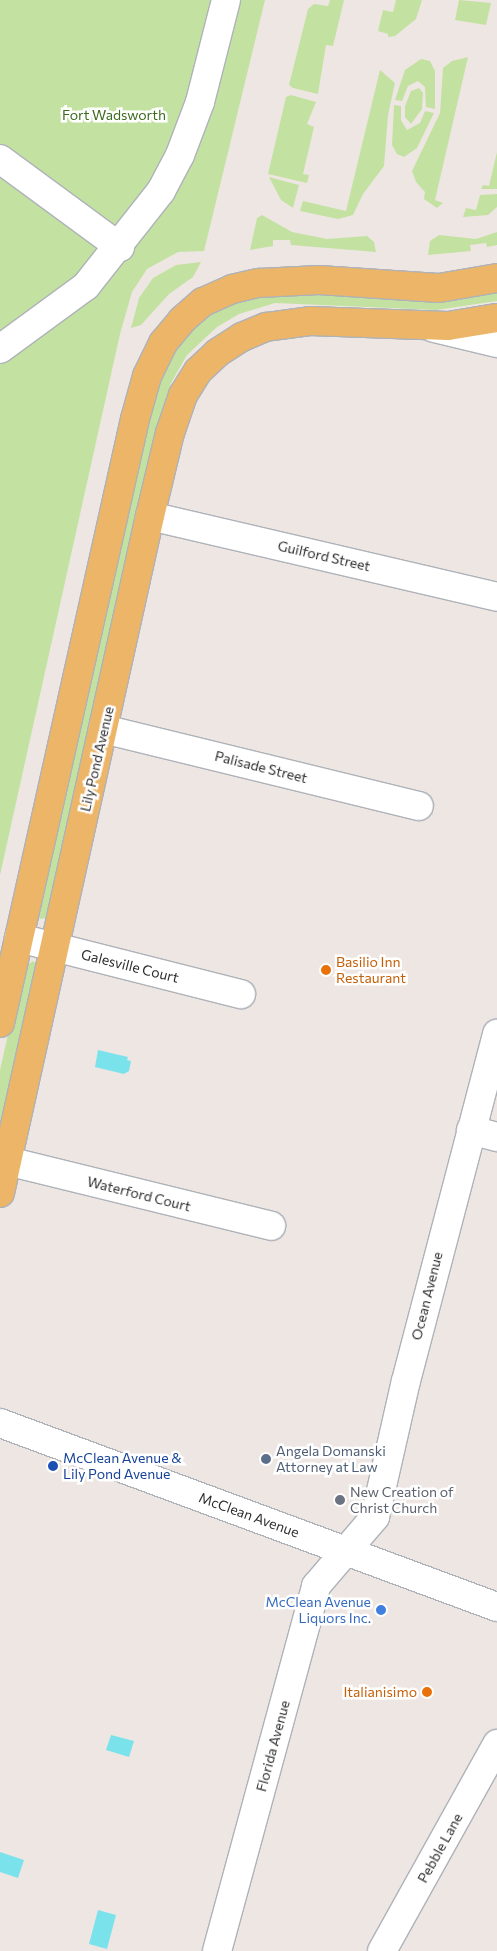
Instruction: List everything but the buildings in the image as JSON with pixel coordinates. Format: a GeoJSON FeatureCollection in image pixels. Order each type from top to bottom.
{"type":"FeatureCollection","features":[{"type":"Feature","properties":{"kind":"main road"},"geometry":{"type":"LineString","coordinates":[[0,1023],[141,393],[163,343],[182,320],[203,302],[232,289],[274,281],[319,280],[439,288],[497,278]]}},
{"type":"Feature","properties":{"kind":"main road","name":"Lily Pond Avenue"},"geometry":{"type":"LineString","coordinates":[[0,1193],[150,516],[170,433],[183,394],[198,371],[230,344],[260,330],[294,322],[427,327],[497,318]]}},
{"type":"Feature","properties":{"kind":"street"},"geometry":{"type":"LineString","coordinates":[[0,349],[86,286],[120,247],[161,191],[180,155],[200,102],[226,0]]}},
{"type":"Feature","properties":{"kind":"street"},"geometry":{"type":"LineString","coordinates":[[0,160],[120,247]]}},
{"type":"Feature","properties":{"kind":"street"},"geometry":{"type":"LineString","coordinates":[[427,327],[497,343]]}},
{"type":"Feature","properties":{"kind":"street","name":"Guilford Street"},"geometry":{"type":"LineString","coordinates":[[150,516],[497,597]]}},
{"type":"Feature","properties":{"kind":"street","name":"Palisade Street"},"geometry":{"type":"LineString","coordinates":[[103,729],[419,806]]}},
{"type":"Feature","properties":{"kind":"street","name":"Galesville Court"},"geometry":{"type":"LineString","coordinates":[[18,938],[240,994]]}},
{"type":"Feature","properties":{"kind":"street","name":"Ocean Avenue"},"geometry":{"type":"LineString","coordinates":[[346,1551],[375,1517],[408,1372],[497,1034]]}},
{"type":"Feature","properties":{"kind":"street"},"geometry":{"type":"LineString","coordinates":[[471,1130],[497,1137]]}},
{"type":"Feature","properties":{"kind":"street","name":"Waterford Court"},"geometry":{"type":"LineString","coordinates":[[7,1160],[271,1226]]}},
{"type":"Feature","properties":{"kind":"street","name":"McClean Avenue"},"geometry":{"type":"LineString","coordinates":[[0,1423],[497,1607]]}},
{"type":"Feature","properties":{"kind":"street","name":"Florida Avenue"},"geometry":{"type":"LineString","coordinates":[[217,1951],[316,1586],[346,1551]]}},
{"type":"Feature","properties":{"kind":"street","name":"Pebble Lane"},"geometry":{"type":"LineString","coordinates":[[382,1951],[497,1744]]}},
{"type":"Feature","properties":{"kind":"green space","name":"Fort Wadsworth"},"geometry":{"type":"Polygon","coordinates":[[[0,0],[265,0],[204,251],[178,252],[147,269],[132,292],[120,334],[0,875],[0,0]]]}},
{"type":"Feature","properties":{"kind":"green space"},"geometry":{"type":"Polygon","coordinates":[[[330,0],[344,0],[333,46],[326,45],[318,94],[293,88],[289,85],[308,9],[314,4],[328,6],[330,0]]]}},
{"type":"Feature","properties":{"kind":"green space"},"geometry":{"type":"Polygon","coordinates":[[[396,0],[422,0],[416,19],[395,36],[388,37],[388,34],[378,31],[383,10],[393,12],[396,0]]]}},
{"type":"Feature","properties":{"kind":"green space"},"geometry":{"type":"Polygon","coordinates":[[[459,0],[491,3],[486,25],[455,20],[459,0]]]}},
{"type":"Feature","properties":{"kind":"green space"},"geometry":{"type":"Polygon","coordinates":[[[468,57],[435,200],[443,203],[437,208],[424,199],[425,192],[416,182],[412,171],[440,113],[443,68],[452,61],[468,57]]]}},
{"type":"Feature","properties":{"kind":"green space"},"geometry":{"type":"Polygon","coordinates":[[[421,59],[430,61],[435,71],[435,109],[426,107],[425,87],[418,81],[408,86],[402,101],[395,100],[405,70],[421,59]]]}},
{"type":"Feature","properties":{"kind":"green space"},"geometry":{"type":"Polygon","coordinates":[[[380,70],[395,83],[388,115],[384,166],[363,194],[353,215],[338,219],[300,211],[303,201],[346,211],[380,70]]]}},
{"type":"Feature","properties":{"kind":"green space"},"geometry":{"type":"Polygon","coordinates":[[[419,88],[423,93],[422,109],[411,124],[405,117],[405,106],[411,91],[419,88]]]}},
{"type":"Feature","properties":{"kind":"green space"},"geometry":{"type":"Polygon","coordinates":[[[291,95],[316,102],[307,124],[314,127],[303,174],[309,175],[307,183],[268,174],[286,97],[291,95]]]}},
{"type":"Feature","properties":{"kind":"green space"},"geometry":{"type":"Polygon","coordinates":[[[394,105],[401,106],[401,120],[407,130],[420,123],[425,111],[434,113],[417,148],[404,157],[397,154],[392,145],[394,105]]]}},
{"type":"Feature","properties":{"kind":"green space"},"geometry":{"type":"Polygon","coordinates":[[[497,152],[497,189],[481,189],[483,185],[489,186],[497,152]]]}},
{"type":"Feature","properties":{"kind":"green space"},"geometry":{"type":"Polygon","coordinates":[[[269,177],[299,185],[293,208],[281,200],[269,177]]]}},
{"type":"Feature","properties":{"kind":"green space"},"geometry":{"type":"Polygon","coordinates":[[[497,194],[497,207],[488,215],[463,217],[466,208],[476,210],[480,195],[497,194]]]}},
{"type":"Feature","properties":{"kind":"green space"},"geometry":{"type":"Polygon","coordinates":[[[262,215],[292,232],[327,239],[367,236],[374,242],[376,252],[291,245],[290,240],[273,240],[273,246],[250,250],[257,218],[262,215]]]}},
{"type":"Feature","properties":{"kind":"green space"},"geometry":{"type":"Polygon","coordinates":[[[497,232],[497,245],[487,247],[486,243],[470,245],[471,251],[428,255],[430,241],[439,235],[476,239],[497,232]]]}},
{"type":"Feature","properties":{"kind":"green space"},"geometry":{"type":"Polygon","coordinates":[[[201,262],[193,277],[169,294],[141,325],[131,328],[139,298],[153,278],[176,265],[201,262]]]}},
{"type":"Feature","properties":{"kind":"green space"},"geometry":{"type":"Polygon","coordinates":[[[497,286],[497,301],[436,310],[275,303],[239,314],[217,327],[187,355],[171,383],[160,416],[48,918],[39,919],[136,452],[168,357],[193,327],[213,311],[246,296],[497,286]]]}},
{"type":"Feature","properties":{"kind":"green space"},"geometry":{"type":"Polygon","coordinates":[[[33,961],[37,965],[0,1140],[0,1070],[23,968],[33,961]]]}},
{"type":"Feature","properties":{"kind":"water"},"geometry":{"type":"Polygon","coordinates":[[[98,1050],[128,1057],[127,1060],[131,1061],[129,1071],[124,1074],[95,1067],[98,1050]]]}},
{"type":"Feature","properties":{"kind":"water"},"geometry":{"type":"Polygon","coordinates":[[[111,1735],[134,1741],[129,1757],[106,1750],[111,1735]]]}},
{"type":"Feature","properties":{"kind":"water"},"geometry":{"type":"Polygon","coordinates":[[[0,1852],[24,1860],[18,1878],[0,1872],[0,1852]]]}},
{"type":"Feature","properties":{"kind":"water"},"geometry":{"type":"Polygon","coordinates":[[[98,1910],[116,1915],[107,1949],[89,1944],[98,1910]]]}},
{"type":"Feature","properties":{"kind":"place","name":"Basilio Inn Restaurant"},"geometry":{"type":"Point","coordinates":[326,970]}},
{"type":"Feature","properties":{"kind":"place","name":"Angela Domanski Attorney at Law"},"geometry":{"type":"Point","coordinates":[266,1459]}},
{"type":"Feature","properties":{"kind":"place","name":"McClean Avenue & Lily Pond Avenue"},"geometry":{"type":"Point","coordinates":[53,1466]}},
{"type":"Feature","properties":{"kind":"place","name":"New Creation of Christ Church"},"geometry":{"type":"Point","coordinates":[340,1500]}},
{"type":"Feature","properties":{"kind":"place","name":"McClean Avenue Liquors Inc."},"geometry":{"type":"Point","coordinates":[381,1610]}},
{"type":"Feature","properties":{"kind":"place","name":"Italianisimo"},"geometry":{"type":"Point","coordinates":[427,1692]}}]}
